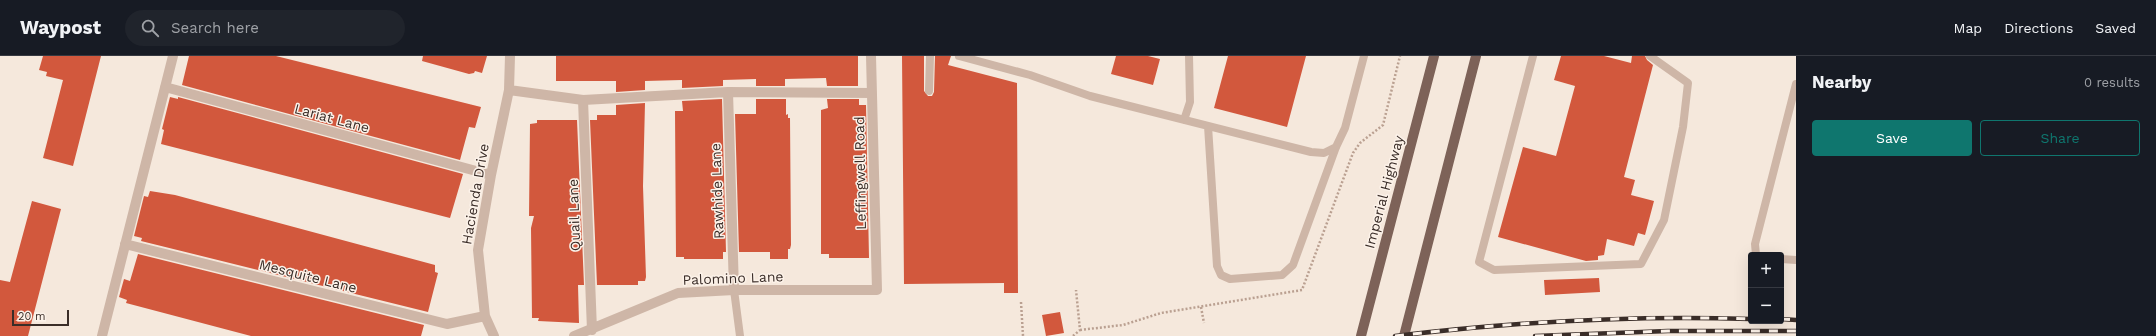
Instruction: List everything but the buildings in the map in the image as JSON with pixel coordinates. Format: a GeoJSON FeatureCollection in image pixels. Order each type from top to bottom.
{"type":"FeatureCollection","features":[{"type":"Feature","properties":{"kind":"main road","name":"Imperial Highway"},"geometry":{"type":"LineString","coordinates":[[1361,336],[1434,56]]}},
{"type":"Feature","properties":{"kind":"main road"},"geometry":{"type":"LineString","coordinates":[[1404,336],[1476,56]]}},
{"type":"Feature","properties":{"kind":"street"},"geometry":{"type":"LineString","coordinates":[[102,336],[173,56]]}},
{"type":"Feature","properties":{"kind":"street","name":"Hacienda Drive"},"geometry":{"type":"LineString","coordinates":[[494,336],[485,316],[478,250],[491,175],[509,90],[510,56]]}},
{"type":"Feature","properties":{"kind":"street","name":"Leffingwell Road"},"geometry":{"type":"LineString","coordinates":[[871,56],[877,290]]}},
{"type":"Feature","properties":{"kind":"street","name":"Lariat Lane"},"geometry":{"type":"LineString","coordinates":[[165,87],[491,175]]}},
{"type":"Feature","properties":{"kind":"street"},"geometry":{"type":"LineString","coordinates":[[509,90],[583,100],[728,92],[872,93]]}},
{"type":"Feature","properties":{"kind":"street","name":"Rawhide Lane"},"geometry":{"type":"LineString","coordinates":[[728,92],[734,290]]}},
{"type":"Feature","properties":{"kind":"street","name":"Quail Lane"},"geometry":{"type":"LineString","coordinates":[[583,100],[592,330]]}},
{"type":"Feature","properties":{"kind":"street","name":"Mesquite Lane"},"geometry":{"type":"LineString","coordinates":[[125,244],[447,324],[485,316]]}},
{"type":"Feature","properties":{"kind":"street","name":"Palomino Lane"},"geometry":{"type":"LineString","coordinates":[[574,336],[678,294],[734,290],[877,290]]}},
{"type":"Feature","properties":{"kind":"lane"},"geometry":{"type":"LineString","coordinates":[[929,91],[930,56]]}},
{"type":"Feature","properties":{"kind":"lane"},"geometry":{"type":"LineString","coordinates":[[959,56],[1030,75],[1090,96],[1317,154],[1330,151],[1336,147]]}},
{"type":"Feature","properties":{"kind":"lane"},"geometry":{"type":"LineString","coordinates":[[1184,120],[1190,102],[1189,56]]}},
{"type":"Feature","properties":{"kind":"lane"},"geometry":{"type":"LineString","coordinates":[[1208,126],[1216,266],[1221,275],[1230,279],[1282,275],[1293,265],[1344,128],[1364,56]]}},
{"type":"Feature","properties":{"kind":"lane"},"geometry":{"type":"LineString","coordinates":[[1533,56],[1479,262],[1494,270],[1641,264],[1664,220],[1683,127],[1688,83],[1650,56]]}},
{"type":"Feature","properties":{"kind":"lane"},"geometry":{"type":"LineString","coordinates":[[1756,252],[1755,244],[1796,84]]}},
{"type":"Feature","properties":{"kind":"lane"},"geometry":{"type":"LineString","coordinates":[[1784,259],[1796,260]]}},
{"type":"Feature","properties":{"kind":"lane"},"geometry":{"type":"LineString","coordinates":[[734,290],[740,336]]}},
{"type":"Feature","properties":{"kind":"path"},"geometry":{"type":"LineString","coordinates":[[1072,336],[1080,330],[1123,324],[1161,313],[1302,290],[1353,153],[1360,143],[1383,124],[1400,56]]}},
{"type":"Feature","properties":{"kind":"path"},"geometry":{"type":"LineString","coordinates":[[1076,290],[1080,330]]}},
{"type":"Feature","properties":{"kind":"path"},"geometry":{"type":"LineString","coordinates":[[1020,302],[1023,336]]}},
{"type":"Feature","properties":{"kind":"path"},"geometry":{"type":"LineString","coordinates":[[1201,307],[1204,323]]}},
{"type":"Feature","properties":{"kind":"railway"},"geometry":{"type":"LineString","coordinates":[[1395,336],[1528,323],[1662,318],[1748,319]]}},
{"type":"Feature","properties":{"kind":"railway"},"geometry":{"type":"LineString","coordinates":[[1784,319],[1796,320]]}},
{"type":"Feature","properties":{"kind":"railway"},"geometry":{"type":"LineString","coordinates":[[1535,336],[1668,331],[1796,331]]}}]}
